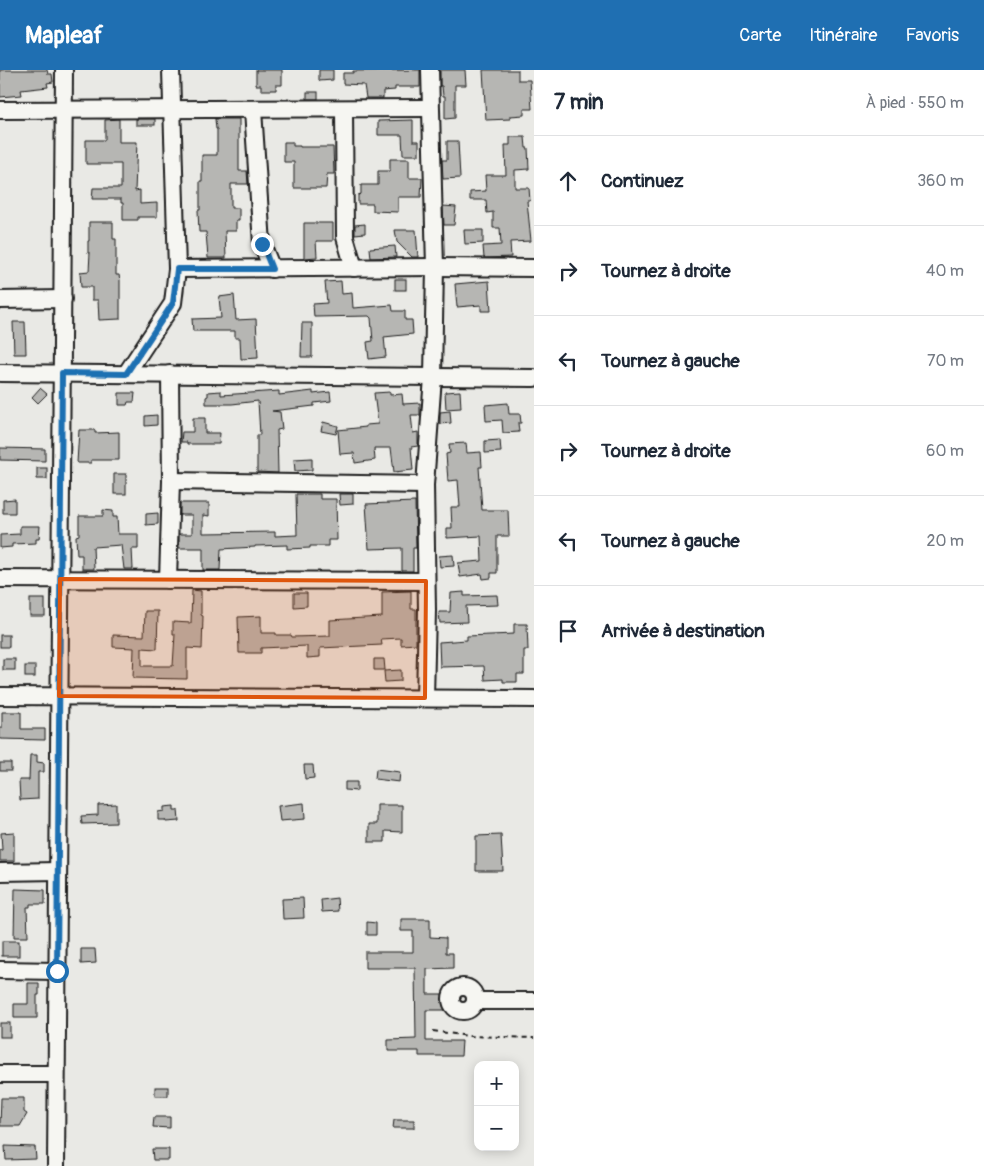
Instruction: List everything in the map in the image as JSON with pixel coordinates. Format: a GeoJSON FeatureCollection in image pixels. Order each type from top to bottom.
{"type":"FeatureCollection","features":[{"type":"Feature","properties":{"kind":"street"},"geometry":{"type":"LineString","coordinates":[[56,1166],[64,70]]}},
{"type":"Feature","properties":{"kind":"street"},"geometry":{"type":"LineString","coordinates":[[126,374],[173,303],[177,269],[171,70]]}},
{"type":"Feature","properties":{"kind":"street"},"geometry":{"type":"LineString","coordinates":[[425,698],[425,485],[433,377],[435,267],[430,70]]}},
{"type":"Feature","properties":{"kind":"street"},"geometry":{"type":"LineString","coordinates":[[0,110],[64,108],[253,110],[430,108]]}},
{"type":"Feature","properties":{"kind":"street"},"geometry":{"type":"LineString","coordinates":[[253,110],[262,244],[272,269]]}},
{"type":"Feature","properties":{"kind":"street"},"geometry":{"type":"LineString","coordinates":[[344,110],[345,237],[354,268]]}},
{"type":"Feature","properties":{"kind":"street"},"geometry":{"type":"LineString","coordinates":[[177,269],[534,268]]}},
{"type":"Feature","properties":{"kind":"street"},"geometry":{"type":"LineString","coordinates":[[0,300],[63,299]]}},
{"type":"Feature","properties":{"kind":"street"},"geometry":{"type":"LineString","coordinates":[[0,373],[534,378]]}},
{"type":"Feature","properties":{"kind":"street"},"geometry":{"type":"LineString","coordinates":[[168,580],[171,481],[170,374]]}},
{"type":"Feature","properties":{"kind":"street"},"geometry":{"type":"LineString","coordinates":[[171,481],[425,485]]}},
{"type":"Feature","properties":{"kind":"street"},"geometry":{"type":"LineString","coordinates":[[0,579],[426,581]]}},
{"type":"Feature","properties":{"kind":"street"},"geometry":{"type":"LineString","coordinates":[[0,696],[534,699]]}},
{"type":"Feature","properties":{"kind":"street"},"geometry":{"type":"LineString","coordinates":[[0,872],[58,871]]}},
{"type":"Feature","properties":{"kind":"street"},"geometry":{"type":"LineString","coordinates":[[0,970],[57,971]]}},
{"type":"Feature","properties":{"kind":"street"},"geometry":{"type":"LineString","coordinates":[[475,1001],[534,1002]]}},
{"type":"Feature","properties":{"kind":"street"},"geometry":{"type":"LineString","coordinates":[[0,1074],[56,1074]]}},
{"type":"Feature","properties":{"kind":"path"},"geometry":{"type":"LineString","coordinates":[[433,1031],[469,1036],[534,1038]]}},
{"type":"Feature","properties":{"kind":"highlighted area"},"geometry":{"type":"Polygon","coordinates":[[[60,579],[426,581],[425,698],[59,696],[60,579]]]}},
{"type":"Feature","properties":{"kind":"building"},"geometry":{"type":"Polygon","coordinates":[[[0,70],[47,70],[48,74],[52,74],[53,82],[47,83],[48,87],[21,90],[22,95],[0,97],[0,70]]]}},
{"type":"Feature","properties":{"kind":"building"},"geometry":{"type":"Polygon","coordinates":[[[256,70],[282,70],[282,85],[276,85],[276,90],[261,90],[261,85],[256,85],[256,70]]]}},
{"type":"Feature","properties":{"kind":"building"},"geometry":{"type":"Polygon","coordinates":[[[319,70],[333,70],[333,80],[319,81],[319,70]]]}},
{"type":"Feature","properties":{"kind":"building"},"geometry":{"type":"Polygon","coordinates":[[[420,70],[420,87],[395,87],[395,90],[383,91],[383,98],[366,98],[364,85],[343,84],[343,73],[353,73],[353,71],[420,70]]]}},
{"type":"Feature","properties":{"kind":"building"},"geometry":{"type":"Polygon","coordinates":[[[440,70],[465,70],[466,85],[455,85],[455,118],[445,119],[445,96],[443,96],[442,86],[440,86],[440,70]]]}},
{"type":"Feature","properties":{"kind":"building"},"geometry":{"type":"Polygon","coordinates":[[[483,70],[518,70],[518,80],[530,80],[532,109],[524,109],[524,115],[510,116],[510,119],[486,120],[483,70]]]}},
{"type":"Feature","properties":{"kind":"building"},"geometry":{"type":"Polygon","coordinates":[[[307,92],[318,92],[318,99],[307,99],[307,92]]]}},
{"type":"Feature","properties":{"kind":"building"},"geometry":{"type":"Polygon","coordinates":[[[119,119],[119,142],[137,142],[135,191],[140,190],[140,204],[157,203],[157,217],[138,217],[138,220],[123,220],[123,203],[121,203],[121,199],[92,199],[93,188],[121,188],[121,164],[86,164],[86,140],[105,140],[105,120],[119,119]]]}},
{"type":"Feature","properties":{"kind":"building"},"geometry":{"type":"Polygon","coordinates":[[[136,119],[155,119],[155,125],[136,125],[136,119]]]}},
{"type":"Feature","properties":{"kind":"building"},"geometry":{"type":"Polygon","coordinates":[[[215,119],[239,119],[239,171],[247,171],[248,184],[231,184],[231,208],[239,208],[239,220],[236,220],[236,231],[225,231],[226,258],[208,258],[206,232],[199,232],[198,210],[200,210],[202,155],[217,155],[215,119]]]}},
{"type":"Feature","properties":{"kind":"building"},"geometry":{"type":"Polygon","coordinates":[[[413,120],[413,141],[419,141],[419,155],[403,155],[402,135],[378,135],[378,121],[413,120]]]}},
{"type":"Feature","properties":{"kind":"building"},"geometry":{"type":"Polygon","coordinates":[[[510,137],[525,137],[526,148],[528,148],[529,169],[515,170],[515,188],[529,188],[530,201],[527,201],[531,241],[510,242],[511,257],[484,258],[483,246],[501,245],[500,228],[493,228],[493,212],[487,213],[486,200],[470,200],[470,192],[486,191],[485,175],[506,175],[505,145],[510,145],[510,137]]]}},
{"type":"Feature","properties":{"kind":"building"},"geometry":{"type":"Polygon","coordinates":[[[447,141],[458,141],[460,178],[443,179],[442,160],[447,160],[447,141]]]}},
{"type":"Feature","properties":{"kind":"building"},"geometry":{"type":"Polygon","coordinates":[[[284,142],[293,142],[293,146],[300,147],[333,147],[334,174],[327,174],[326,188],[294,188],[294,162],[284,162],[284,142]]]}},
{"type":"Feature","properties":{"kind":"building"},"geometry":{"type":"Polygon","coordinates":[[[390,159],[409,159],[409,178],[422,178],[421,197],[398,197],[398,212],[373,211],[373,204],[358,204],[361,185],[378,185],[378,171],[390,171],[390,159]]]}},
{"type":"Feature","properties":{"kind":"building"},"geometry":{"type":"Polygon","coordinates":[[[443,206],[456,207],[454,225],[444,225],[443,206]]]}},
{"type":"Feature","properties":{"kind":"building"},"geometry":{"type":"Polygon","coordinates":[[[89,222],[113,222],[113,239],[116,239],[116,275],[119,275],[120,280],[120,319],[99,320],[98,300],[92,300],[92,287],[81,287],[80,272],[89,271],[89,222]]]}},
{"type":"Feature","properties":{"kind":"building"},"geometry":{"type":"Polygon","coordinates":[[[304,223],[333,223],[333,241],[316,241],[317,257],[304,258],[304,223]]]}},
{"type":"Feature","properties":{"kind":"building"},"geometry":{"type":"Polygon","coordinates":[[[365,224],[365,233],[355,234],[355,225],[365,224]]]}},
{"type":"Feature","properties":{"kind":"building"},"geometry":{"type":"Polygon","coordinates":[[[395,230],[416,230],[418,257],[412,257],[397,242],[395,230]]]}},
{"type":"Feature","properties":{"kind":"building"},"geometry":{"type":"Polygon","coordinates":[[[464,230],[483,230],[483,243],[465,244],[464,230]]]}},
{"type":"Feature","properties":{"kind":"building"},"geometry":{"type":"Polygon","coordinates":[[[395,246],[396,257],[371,258],[370,248],[395,246]]]}},
{"type":"Feature","properties":{"kind":"building"},"geometry":{"type":"Polygon","coordinates":[[[395,279],[406,279],[406,290],[395,290],[395,279]]]}},
{"type":"Feature","properties":{"kind":"building"},"geometry":{"type":"Polygon","coordinates":[[[341,281],[342,294],[352,293],[353,308],[392,305],[393,311],[405,311],[405,320],[412,320],[413,334],[384,337],[386,357],[369,359],[367,342],[373,341],[371,318],[369,316],[314,317],[313,304],[327,303],[325,282],[341,281]]]}},
{"type":"Feature","properties":{"kind":"building"},"geometry":{"type":"Polygon","coordinates":[[[489,281],[491,311],[481,311],[481,305],[457,307],[455,284],[489,281]]]}},
{"type":"Feature","properties":{"kind":"building"},"geometry":{"type":"Polygon","coordinates":[[[234,295],[236,320],[256,319],[258,358],[241,359],[240,338],[235,338],[235,331],[193,331],[192,319],[221,318],[219,297],[234,295]]]}},
{"type":"Feature","properties":{"kind":"building"},"geometry":{"type":"Polygon","coordinates":[[[13,322],[25,322],[26,354],[14,354],[13,322]]]}},
{"type":"Feature","properties":{"kind":"building"},"geometry":{"type":"Polygon","coordinates":[[[302,323],[312,323],[312,357],[301,357],[302,323]]]}},
{"type":"Feature","properties":{"kind":"building"},"geometry":{"type":"Polygon","coordinates":[[[40,388],[47,394],[38,403],[32,397],[40,388]]]}},
{"type":"Feature","properties":{"kind":"building"},"geometry":{"type":"Polygon","coordinates":[[[221,391],[221,395],[279,391],[279,395],[313,391],[313,394],[330,392],[331,401],[314,403],[314,406],[272,411],[280,412],[282,429],[277,430],[278,473],[257,472],[257,435],[260,435],[258,401],[206,404],[208,392],[221,391]]]}},
{"type":"Feature","properties":{"kind":"building"},"geometry":{"type":"Polygon","coordinates":[[[460,391],[461,408],[446,409],[445,392],[460,391]]]}},
{"type":"Feature","properties":{"kind":"building"},"geometry":{"type":"Polygon","coordinates":[[[390,392],[390,395],[402,394],[403,404],[420,403],[420,415],[411,415],[413,433],[418,432],[418,446],[411,447],[413,470],[394,472],[391,448],[374,448],[375,460],[355,463],[354,453],[340,454],[338,430],[378,424],[374,393],[390,392]]]}},
{"type":"Feature","properties":{"kind":"building"},"geometry":{"type":"Polygon","coordinates":[[[119,393],[135,393],[134,402],[128,402],[127,405],[119,405],[119,393]]]}},
{"type":"Feature","properties":{"kind":"building"},"geometry":{"type":"Polygon","coordinates":[[[508,403],[509,414],[520,414],[519,432],[503,433],[502,420],[486,421],[485,405],[508,403]]]}},
{"type":"Feature","properties":{"kind":"building"},"geometry":{"type":"Polygon","coordinates":[[[450,411],[451,423],[440,424],[440,412],[450,411]]]}},
{"type":"Feature","properties":{"kind":"building"},"geometry":{"type":"Polygon","coordinates":[[[157,415],[157,425],[145,426],[145,416],[157,415]]]}},
{"type":"Feature","properties":{"kind":"building"},"geometry":{"type":"Polygon","coordinates":[[[193,418],[205,418],[205,433],[220,433],[219,444],[187,444],[187,442],[181,442],[182,432],[193,432],[193,418]]]}},
{"type":"Feature","properties":{"kind":"building"},"geometry":{"type":"Polygon","coordinates":[[[323,422],[338,426],[336,434],[321,431],[323,422]]]}},
{"type":"Feature","properties":{"kind":"building"},"geometry":{"type":"Polygon","coordinates":[[[79,430],[95,430],[95,433],[119,432],[119,460],[91,460],[91,463],[77,463],[79,430]]]}},
{"type":"Feature","properties":{"kind":"building"},"geometry":{"type":"Polygon","coordinates":[[[500,440],[501,452],[485,453],[485,441],[500,440]]]}},
{"type":"Feature","properties":{"kind":"building"},"geometry":{"type":"Polygon","coordinates":[[[466,443],[467,453],[481,452],[482,467],[479,467],[482,510],[508,510],[509,536],[497,536],[497,573],[491,573],[491,578],[483,579],[482,574],[460,577],[458,563],[482,561],[481,536],[447,538],[447,528],[452,528],[451,507],[460,507],[458,480],[448,481],[446,454],[450,453],[449,444],[466,443]]]}},
{"type":"Feature","properties":{"kind":"building"},"geometry":{"type":"Polygon","coordinates":[[[0,448],[45,449],[45,461],[0,460],[0,448]]]}},
{"type":"Feature","properties":{"kind":"building"},"geometry":{"type":"Polygon","coordinates":[[[312,458],[312,470],[295,471],[294,459],[312,458]]]}},
{"type":"Feature","properties":{"kind":"building"},"geometry":{"type":"Polygon","coordinates":[[[37,468],[47,468],[47,479],[37,479],[37,468]]]}},
{"type":"Feature","properties":{"kind":"building"},"geometry":{"type":"Polygon","coordinates":[[[114,474],[126,474],[126,494],[114,494],[114,474]]]}},
{"type":"Feature","properties":{"kind":"building"},"geometry":{"type":"Polygon","coordinates":[[[296,494],[320,494],[320,499],[336,499],[337,540],[328,540],[328,546],[310,546],[310,548],[287,549],[287,545],[221,549],[220,570],[203,570],[203,548],[179,548],[179,534],[192,534],[192,515],[180,515],[180,503],[209,503],[209,516],[203,515],[203,533],[275,532],[275,536],[297,535],[296,494]]]}},
{"type":"Feature","properties":{"kind":"building"},"geometry":{"type":"Polygon","coordinates":[[[339,494],[353,494],[353,504],[340,505],[339,494]]]}},
{"type":"Feature","properties":{"kind":"building"},"geometry":{"type":"Polygon","coordinates":[[[15,499],[15,513],[3,513],[3,500],[15,499]]]}},
{"type":"Feature","properties":{"kind":"building"},"geometry":{"type":"Polygon","coordinates":[[[415,502],[416,548],[413,548],[413,571],[402,571],[402,548],[369,549],[366,504],[415,502]]]}},
{"type":"Feature","properties":{"kind":"building"},"geometry":{"type":"Polygon","coordinates":[[[103,510],[113,511],[113,517],[117,517],[118,534],[138,534],[138,549],[132,549],[133,569],[124,569],[121,545],[93,547],[94,569],[82,569],[82,555],[77,555],[76,536],[79,535],[79,516],[103,516],[103,510]]]}},
{"type":"Feature","properties":{"kind":"building"},"geometry":{"type":"Polygon","coordinates":[[[158,513],[158,524],[146,525],[146,514],[158,513]]]}},
{"type":"Feature","properties":{"kind":"building"},"geometry":{"type":"Polygon","coordinates":[[[20,526],[40,526],[39,539],[36,539],[36,543],[12,544],[12,547],[0,548],[0,535],[20,534],[20,526]]]}},
{"type":"Feature","properties":{"kind":"building"},"geometry":{"type":"Polygon","coordinates":[[[453,555],[454,566],[440,567],[439,556],[453,555]]]}},
{"type":"Feature","properties":{"kind":"building"},"geometry":{"type":"Polygon","coordinates":[[[192,590],[201,591],[201,615],[203,616],[202,649],[187,648],[187,679],[133,678],[134,648],[113,647],[113,635],[144,636],[145,611],[158,611],[157,649],[142,648],[142,666],[173,666],[175,634],[173,634],[173,622],[191,623],[192,590]]]}},
{"type":"Feature","properties":{"kind":"building"},"geometry":{"type":"Polygon","coordinates":[[[411,591],[411,609],[416,609],[416,644],[401,645],[401,638],[381,639],[382,645],[320,648],[320,657],[307,658],[307,646],[261,648],[261,653],[239,653],[238,617],[261,616],[261,633],[276,633],[276,635],[291,635],[292,637],[330,636],[330,620],[382,617],[382,592],[411,591]]]}},
{"type":"Feature","properties":{"kind":"building"},"geometry":{"type":"Polygon","coordinates":[[[464,592],[464,596],[497,595],[498,605],[466,606],[467,622],[440,623],[439,612],[450,612],[451,593],[464,592]]]}},
{"type":"Feature","properties":{"kind":"building"},"geometry":{"type":"Polygon","coordinates":[[[294,593],[307,593],[307,606],[294,607],[294,593]]]}},
{"type":"Feature","properties":{"kind":"building"},"geometry":{"type":"Polygon","coordinates":[[[30,599],[45,599],[45,616],[30,616],[30,599]]]}},
{"type":"Feature","properties":{"kind":"building"},"geometry":{"type":"Polygon","coordinates":[[[514,624],[527,624],[528,650],[524,650],[524,674],[517,674],[517,682],[503,682],[503,679],[485,680],[484,666],[440,667],[439,642],[467,640],[467,636],[514,634],[514,624]]]}},
{"type":"Feature","properties":{"kind":"building"},"geometry":{"type":"Polygon","coordinates":[[[0,635],[9,635],[9,647],[0,647],[0,635]]]}},
{"type":"Feature","properties":{"kind":"building"},"geometry":{"type":"Polygon","coordinates":[[[3,659],[15,659],[15,670],[3,670],[3,659]]]}},
{"type":"Feature","properties":{"kind":"building"},"geometry":{"type":"Polygon","coordinates":[[[374,659],[384,659],[385,670],[374,670],[374,659]]]}},
{"type":"Feature","properties":{"kind":"building"},"geometry":{"type":"Polygon","coordinates":[[[25,666],[35,666],[35,677],[25,677],[25,666]]]}},
{"type":"Feature","properties":{"kind":"building"},"geometry":{"type":"Polygon","coordinates":[[[401,670],[401,681],[385,682],[384,671],[401,670]]]}},
{"type":"Feature","properties":{"kind":"building"},"geometry":{"type":"Polygon","coordinates":[[[2,712],[21,712],[21,729],[45,729],[45,740],[0,739],[2,712]]]}},
{"type":"Feature","properties":{"kind":"building"},"geometry":{"type":"Polygon","coordinates":[[[30,755],[37,755],[37,762],[44,763],[44,772],[38,772],[38,799],[20,800],[19,780],[29,780],[30,755]]]}},
{"type":"Feature","properties":{"kind":"building"},"geometry":{"type":"Polygon","coordinates":[[[0,763],[11,763],[11,771],[0,771],[0,763]]]}},
{"type":"Feature","properties":{"kind":"building"},"geometry":{"type":"Polygon","coordinates":[[[304,765],[313,765],[314,778],[305,779],[304,765]]]}},
{"type":"Feature","properties":{"kind":"building"},"geometry":{"type":"Polygon","coordinates":[[[376,769],[400,772],[399,782],[375,779],[376,769]]]}},
{"type":"Feature","properties":{"kind":"building"},"geometry":{"type":"Polygon","coordinates":[[[345,782],[357,782],[357,791],[345,790],[345,782]]]}},
{"type":"Feature","properties":{"kind":"building"},"geometry":{"type":"Polygon","coordinates":[[[304,803],[305,819],[280,821],[278,806],[304,803]]]}},
{"type":"Feature","properties":{"kind":"building"},"geometry":{"type":"Polygon","coordinates":[[[116,804],[116,823],[82,824],[81,816],[98,815],[98,805],[116,804]]]}},
{"type":"Feature","properties":{"kind":"building"},"geometry":{"type":"Polygon","coordinates":[[[377,805],[402,805],[402,832],[385,831],[385,842],[369,842],[369,824],[377,824],[377,805]]]}},
{"type":"Feature","properties":{"kind":"building"},"geometry":{"type":"Polygon","coordinates":[[[174,806],[174,810],[178,810],[179,821],[166,822],[165,820],[158,820],[158,812],[164,811],[164,807],[174,806]]]}},
{"type":"Feature","properties":{"kind":"building"},"geometry":{"type":"Polygon","coordinates":[[[14,832],[14,861],[0,861],[0,850],[2,850],[1,833],[14,832]]]}},
{"type":"Feature","properties":{"kind":"building"},"geometry":{"type":"Polygon","coordinates":[[[501,835],[503,871],[476,871],[476,836],[501,835]]]}},
{"type":"Feature","properties":{"kind":"building"},"geometry":{"type":"Polygon","coordinates":[[[15,889],[45,890],[45,904],[30,904],[30,907],[27,907],[28,937],[14,937],[15,889]]]}},
{"type":"Feature","properties":{"kind":"building"},"geometry":{"type":"Polygon","coordinates":[[[303,898],[304,918],[283,919],[282,899],[303,898]]]}},
{"type":"Feature","properties":{"kind":"building"},"geometry":{"type":"Polygon","coordinates":[[[337,898],[338,911],[322,912],[321,900],[337,898]]]}},
{"type":"Feature","properties":{"kind":"building"},"geometry":{"type":"Polygon","coordinates":[[[401,919],[430,919],[430,937],[446,938],[446,953],[453,953],[453,968],[427,969],[427,994],[446,994],[446,1010],[426,1010],[426,1041],[462,1041],[461,1056],[419,1056],[419,1051],[388,1051],[388,1040],[416,1039],[415,968],[365,968],[365,952],[413,952],[413,931],[401,931],[401,919]]]}},
{"type":"Feature","properties":{"kind":"building"},"geometry":{"type":"Polygon","coordinates":[[[367,922],[376,923],[376,935],[367,935],[367,922]]]}},
{"type":"Feature","properties":{"kind":"building"},"geometry":{"type":"Polygon","coordinates":[[[2,941],[19,941],[19,956],[2,956],[2,941]]]}},
{"type":"Feature","properties":{"kind":"building"},"geometry":{"type":"Polygon","coordinates":[[[81,949],[95,949],[96,963],[81,964],[81,949]]]}},
{"type":"Feature","properties":{"kind":"building"},"geometry":{"type":"Polygon","coordinates":[[[28,983],[39,983],[37,1018],[14,1018],[14,1004],[28,1004],[28,983]]]}},
{"type":"Feature","properties":{"kind":"building"},"geometry":{"type":"Polygon","coordinates":[[[0,1023],[10,1023],[10,1037],[0,1037],[0,1023]]]}},
{"type":"Feature","properties":{"kind":"building"},"geometry":{"type":"Polygon","coordinates":[[[155,1087],[168,1087],[168,1096],[155,1096],[155,1087]]]}},
{"type":"Feature","properties":{"kind":"building"},"geometry":{"type":"Polygon","coordinates":[[[1,1098],[24,1098],[24,1112],[27,1114],[20,1126],[0,1126],[1,1098]]]}},
{"type":"Feature","properties":{"kind":"building"},"geometry":{"type":"Polygon","coordinates":[[[154,1117],[170,1117],[170,1128],[153,1127],[154,1117]]]}},
{"type":"Feature","properties":{"kind":"building"},"geometry":{"type":"Polygon","coordinates":[[[394,1120],[414,1120],[414,1128],[393,1128],[394,1120]]]}},
{"type":"Feature","properties":{"kind":"building"},"geometry":{"type":"Polygon","coordinates":[[[5,1146],[35,1147],[36,1159],[6,1160],[5,1146]]]}},
{"type":"Feature","properties":{"kind":"building"},"geometry":{"type":"Polygon","coordinates":[[[152,1149],[169,1149],[169,1160],[153,1160],[152,1149]]]}},
{"type":"Feature","properties":{"kind":"route"},"geometry":{"type":"LineString","coordinates":[[57,971],[62,373],[126,374],[173,303],[177,269],[272,269],[262,244]]}}]}
